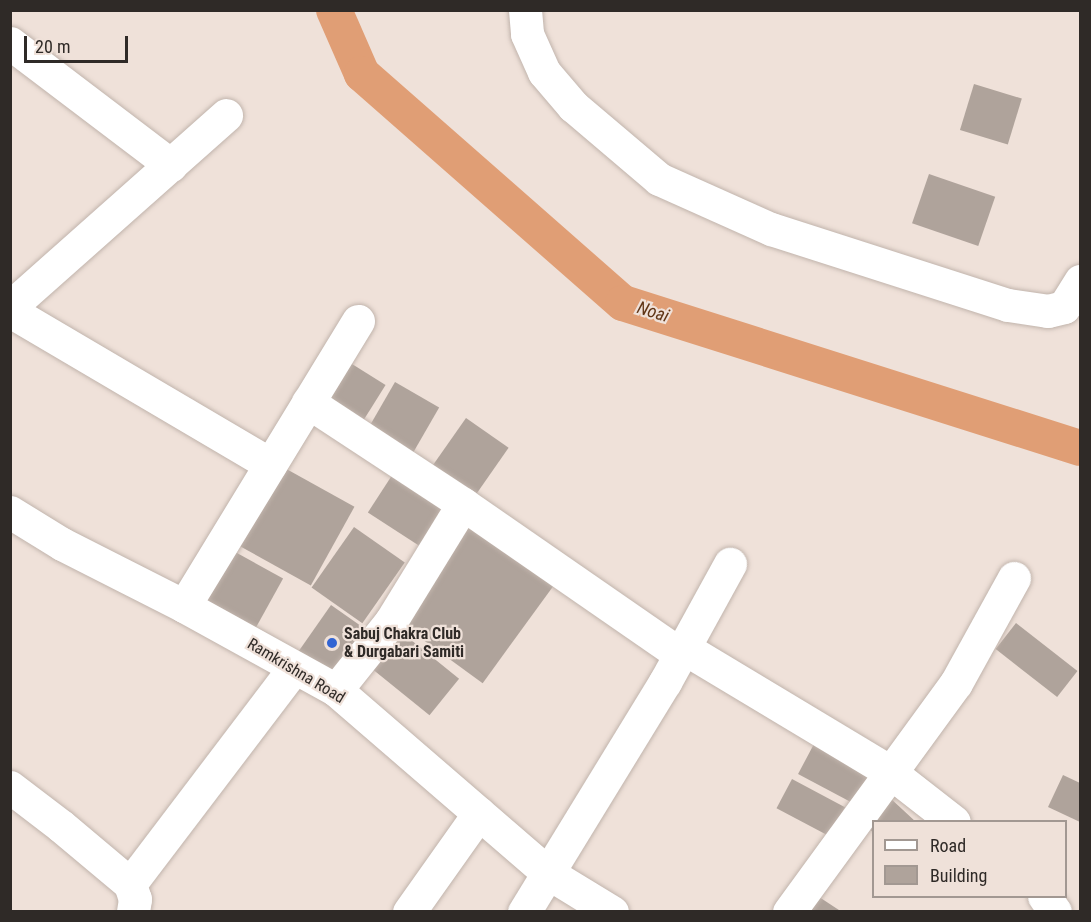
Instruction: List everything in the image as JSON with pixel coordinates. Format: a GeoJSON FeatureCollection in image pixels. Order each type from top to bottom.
{"type":"FeatureCollection","features":[{"type":"Feature","properties":{"kind":"street"},"geometry":{"type":"LineString","coordinates":[[525,10],[527,34],[544,72],[573,106],[659,180],[771,228],[1008,305],[1048,310],[1064,307],[1080,282]]}},
{"type":"Feature","properties":{"kind":"street"},"geometry":{"type":"LineString","coordinates":[[10,43],[171,165]]}},
{"type":"Feature","properties":{"kind":"street"},"geometry":{"type":"LineString","coordinates":[[226,115],[10,309],[270,464]]}},
{"type":"Feature","properties":{"kind":"street"},"geometry":{"type":"LineString","coordinates":[[184,606],[357,321]]}},
{"type":"Feature","properties":{"kind":"street"},"geometry":{"type":"LineString","coordinates":[[308,402],[682,651],[890,772],[951,820]]}},
{"type":"Feature","properties":{"kind":"street"},"geometry":{"type":"LineString","coordinates":[[336,690],[391,621],[463,504]]}},
{"type":"Feature","properties":{"kind":"street","name":"Ramkrishna Road"},"geometry":{"type":"LineString","coordinates":[[10,512],[62,544],[184,606],[336,690],[548,873],[612,912]]}},
{"type":"Feature","properties":{"kind":"street"},"geometry":{"type":"LineString","coordinates":[[524,912],[682,651],[729,564]]}},
{"type":"Feature","properties":{"kind":"street"},"geometry":{"type":"LineString","coordinates":[[789,912],[956,683],[1014,578]]}},
{"type":"Feature","properties":{"kind":"street"},"geometry":{"type":"LineString","coordinates":[[10,788],[61,826],[131,898],[294,668]]}},
{"type":"Feature","properties":{"kind":"street"},"geometry":{"type":"LineString","coordinates":[[409,912],[479,813]]}},
{"type":"Feature","properties":{"kind":"street"},"geometry":{"type":"LineString","coordinates":[[1046,898],[1073,909]]}},
{"type":"Feature","properties":{"kind":"building"},"geometry":{"type":"Polygon","coordinates":[[[974,84],[1022,99],[1008,145],[960,130],[974,84]]]}},
{"type":"Feature","properties":{"kind":"building"},"geometry":{"type":"Polygon","coordinates":[[[929,174],[995,197],[978,246],[912,223],[929,174]]]}},
{"type":"Feature","properties":{"kind":"building"},"geometry":{"type":"Polygon","coordinates":[[[344,359],[386,385],[360,427],[318,401],[344,359]]]}},
{"type":"Feature","properties":{"kind":"building"},"geometry":{"type":"Polygon","coordinates":[[[395,382],[439,408],[409,459],[365,434],[395,382]]]}},
{"type":"Feature","properties":{"kind":"building"},"geometry":{"type":"Polygon","coordinates":[[[466,418],[509,448],[475,496],[432,466],[466,418]]]}},
{"type":"Feature","properties":{"kind":"building"},"geometry":{"type":"Polygon","coordinates":[[[400,463],[463,504],[431,553],[368,512],[400,463]]]}},
{"type":"Feature","properties":{"kind":"building"},"geometry":{"type":"Polygon","coordinates":[[[281,466],[354,507],[311,585],[237,545],[281,466]]]}},
{"type":"Feature","properties":{"kind":"building"},"geometry":{"type":"Polygon","coordinates":[[[469,520],[556,583],[483,683],[396,620],[469,520]]]}},
{"type":"Feature","properties":{"kind":"building"},"geometry":{"type":"Polygon","coordinates":[[[354,527],[405,563],[362,623],[312,588],[354,527]]]}},
{"type":"Feature","properties":{"kind":"building"},"geometry":{"type":"Polygon","coordinates":[[[228,548],[283,579],[254,631],[199,600],[228,548]]]}},
{"type":"Feature","properties":{"kind":"building","name":"Sabuj Chakra Club & Durgabari Samiti"},"geometry":{"type":"Polygon","coordinates":[[[331,605],[370,632],[335,682],[296,655],[331,605]]]}},
{"type":"Feature","properties":{"kind":"building"},"geometry":{"type":"Polygon","coordinates":[[[1016,623],[1077,671],[1057,697],[996,649],[1016,623]]]}},
{"type":"Feature","properties":{"kind":"building"},"geometry":{"type":"Polygon","coordinates":[[[400,631],[459,679],[429,715],[370,668],[400,631]]]}},
{"type":"Feature","properties":{"kind":"building"},"geometry":{"type":"Polygon","coordinates":[[[814,744],[871,774],[855,804],[798,774],[814,744]]]}},
{"type":"Feature","properties":{"kind":"building"},"geometry":{"type":"Polygon","coordinates":[[[1063,775],[1080,783],[1080,822],[1048,807],[1063,775]]]}},
{"type":"Feature","properties":{"kind":"building"},"geometry":{"type":"Polygon","coordinates":[[[792,779],[845,807],[829,836],[777,808],[792,779]]]}},
{"type":"Feature","properties":{"kind":"building"},"geometry":{"type":"Polygon","coordinates":[[[889,797],[914,820],[872,820],[872,831],[864,825],[889,797]]]}},
{"type":"Feature","properties":{"kind":"building"},"geometry":{"type":"Polygon","coordinates":[[[813,893],[842,912],[802,912],[813,893]]]}},
{"type":"Feature","properties":{"kind":"waterway","name":"Noai"},"geometry":{"type":"LineString","coordinates":[[334,10],[362,74],[623,303],[1080,448]]}},
{"type":"Feature","properties":{"kind":"place","name":"Sabuj Chakra Club & Durgabari Samiti"},"geometry":{"type":"Point","coordinates":[332,643]}}]}
